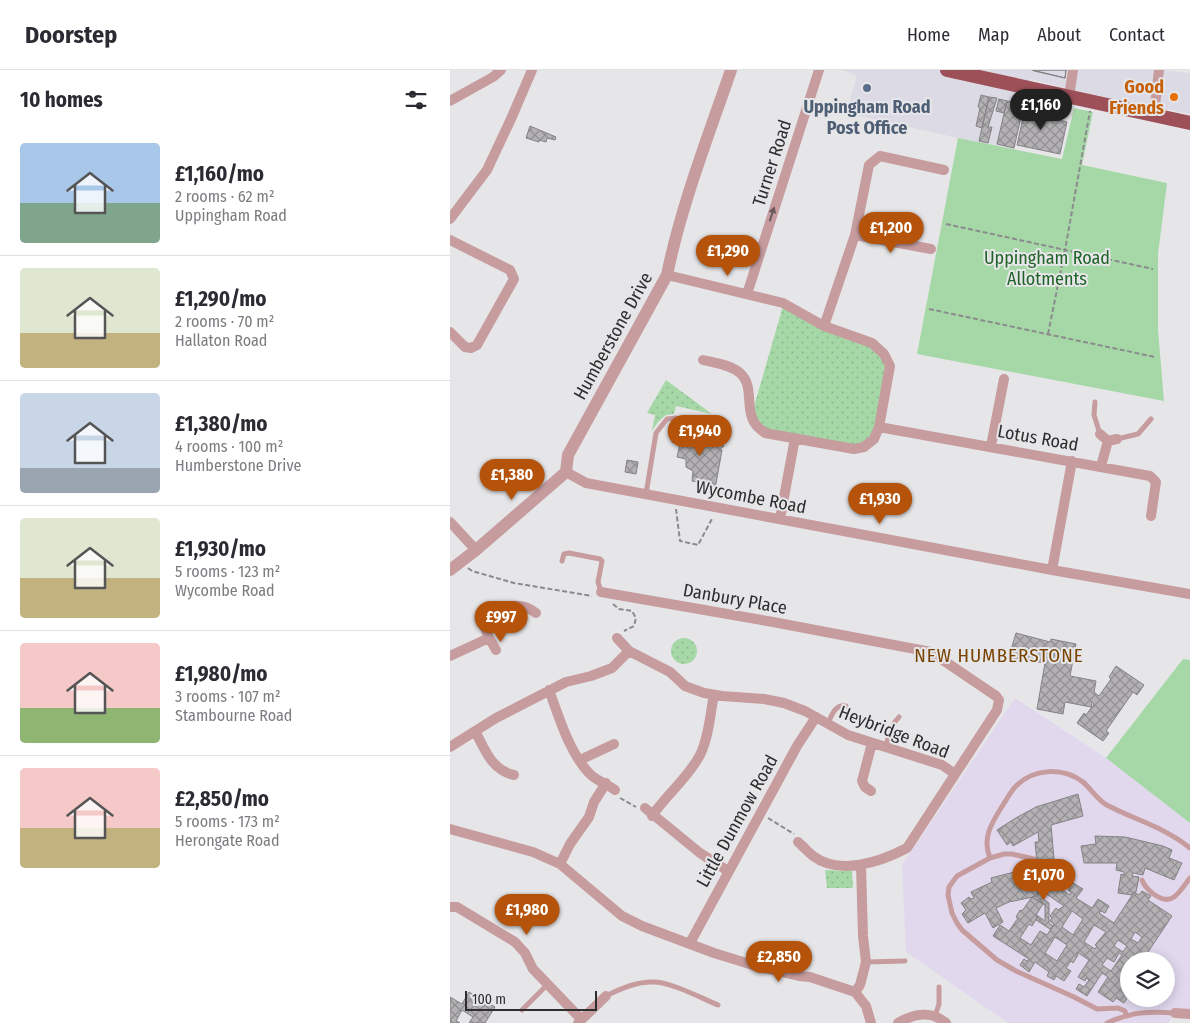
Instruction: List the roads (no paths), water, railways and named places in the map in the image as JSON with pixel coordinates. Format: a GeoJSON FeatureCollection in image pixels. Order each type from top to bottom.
{"type":"FeatureCollection","features":[{"type":"Feature","properties":{"kind":"highway"},"geometry":{"type":"LineString","coordinates":[[947,70],[988,74],[1069,97],[1190,123]]}},
{"type":"Feature","properties":{"kind":"street"},"geometry":{"type":"LineString","coordinates":[[450,101],[493,77],[501,70]]}},
{"type":"Feature","properties":{"kind":"street"},"geometry":{"type":"LineString","coordinates":[[450,219],[487,170],[512,119],[532,70]]}},
{"type":"Feature","properties":{"kind":"street","name":"Humberstone Drive"},"geometry":{"type":"LineString","coordinates":[[566,472],[568,455],[667,275],[671,253],[731,70]]}},
{"type":"Feature","properties":{"kind":"street","name":"Turner Road"},"geometry":{"type":"LineString","coordinates":[[747,294],[819,70]]}},
{"type":"Feature","properties":{"kind":"street"},"geometry":{"type":"LineString","coordinates":[[1069,97],[1073,70]]}},
{"type":"Feature","properties":{"kind":"street"},"geometry":{"type":"LineString","coordinates":[[1154,115],[1160,70]]}},
{"type":"Feature","properties":{"kind":"street"},"geometry":{"type":"LineString","coordinates":[[824,326],[855,235],[869,165],[880,156],[944,170]]}},
{"type":"Feature","properties":{"kind":"street"},"geometry":{"type":"LineString","coordinates":[[855,235],[931,249]]}},
{"type":"Feature","properties":{"kind":"street"},"geometry":{"type":"LineString","coordinates":[[450,240],[510,270],[514,276],[513,282],[477,345],[471,348],[465,347],[450,332]]}},
{"type":"Feature","properties":{"kind":"street"},"geometry":{"type":"LineString","coordinates":[[667,275],[783,303],[824,326],[872,343],[884,354],[890,366],[879,427],[874,439],[864,447],[854,450],[765,433],[755,424],[750,410],[748,382],[740,373],[726,366],[703,360]]}},
{"type":"Feature","properties":{"kind":"street"},"geometry":{"type":"LineString","coordinates":[[991,446],[1006,394],[1004,379]]}},
{"type":"Feature","properties":{"kind":"street","name":"Lotus Road"},"geometry":{"type":"LineString","coordinates":[[879,427],[1150,476],[1156,482],[1158,505],[1150,516]]}},
{"type":"Feature","properties":{"kind":"street"},"geometry":{"type":"LineString","coordinates":[[1100,434],[1113,440],[1101,466]]}},
{"type":"Feature","properties":{"kind":"street"},"geometry":{"type":"LineString","coordinates":[[780,519],[794,438]]}},
{"type":"Feature","properties":{"kind":"street"},"geometry":{"type":"LineString","coordinates":[[1052,570],[1072,461]]}},
{"type":"Feature","properties":{"kind":"street"},"geometry":{"type":"LineString","coordinates":[[455,566],[566,472]]}},
{"type":"Feature","properties":{"kind":"street","name":"Wycombe Road"},"geometry":{"type":"LineString","coordinates":[[566,472],[586,483],[1190,594]]}},
{"type":"Feature","properties":{"kind":"street"},"geometry":{"type":"LineString","coordinates":[[450,522],[476,550]]}},
{"type":"Feature","properties":{"kind":"street","name":"Danbury Place"},"geometry":{"type":"LineString","coordinates":[[601,592],[612,599],[773,622],[931,652],[996,696],[999,700],[997,710],[954,774]]}},
{"type":"Feature","properties":{"kind":"street"},"geometry":{"type":"LineString","coordinates":[[496,650],[483,623],[486,616],[508,606],[519,606],[536,613]]}},
{"type":"Feature","properties":{"kind":"street"},"geometry":{"type":"LineString","coordinates":[[450,656],[489,638]]}},
{"type":"Feature","properties":{"kind":"street","name":"Heybridge Road"},"geometry":{"type":"LineString","coordinates":[[617,638],[629,651],[670,672],[685,686],[714,695],[764,699],[784,703],[816,717],[848,735],[942,765],[954,774]]}},
{"type":"Feature","properties":{"kind":"street"},"geometry":{"type":"LineString","coordinates":[[450,747],[549,690],[566,682],[591,676],[612,668],[629,651]]}},
{"type":"Feature","properties":{"kind":"street"},"geometry":{"type":"LineString","coordinates":[[549,690],[570,746],[589,773],[615,790]]}},
{"type":"Feature","properties":{"kind":"street"},"geometry":{"type":"LineString","coordinates":[[714,695],[700,756],[676,788],[659,806],[649,812],[700,853],[728,871]]}},
{"type":"Feature","properties":{"kind":"street","name":"Little Dunmow Road"},"geometry":{"type":"LineString","coordinates":[[690,943],[797,746],[816,717]]}},
{"type":"Feature","properties":{"kind":"street"},"geometry":{"type":"LineString","coordinates":[[475,731],[495,766],[506,774],[514,775]]}},
{"type":"Feature","properties":{"kind":"street"},"geometry":{"type":"LineString","coordinates":[[871,791],[865,787],[862,781],[872,743]]}},
{"type":"Feature","properties":{"kind":"street"},"geometry":{"type":"LineString","coordinates":[[580,760],[614,744]]}},
{"type":"Feature","properties":{"kind":"street"},"geometry":{"type":"LineString","coordinates":[[798,842],[814,856],[829,864],[861,865],[891,856],[907,848],[954,774]]}},
{"type":"Feature","properties":{"kind":"street"},"geometry":{"type":"LineString","coordinates":[[560,864],[570,844],[589,817],[594,802],[606,783]]}},
{"type":"Feature","properties":{"kind":"street"},"geometry":{"type":"LineString","coordinates":[[450,829],[533,852],[560,864],[622,916],[642,926],[756,966],[810,977],[855,992],[866,1006],[870,1023]]}},
{"type":"Feature","properties":{"kind":"street"},"geometry":{"type":"LineString","coordinates":[[855,992],[860,985],[866,962],[863,936],[861,865]]}},
{"type":"Feature","properties":{"kind":"street"},"geometry":{"type":"LineString","coordinates":[[450,907],[457,907],[515,942],[525,953],[533,969],[580,1021],[606,996]]}},
{"type":"Feature","properties":{"kind":"street"},"geometry":{"type":"LineString","coordinates":[[1175,1012],[1190,1014]]}},
{"type":"Feature","properties":{"kind":"street"},"geometry":{"type":"LineString","coordinates":[[898,1023],[909,1016],[927,1014],[940,1018],[946,1023]]}},
{"type":"Feature","properties":{"kind":"lane"},"geometry":{"type":"LineString","coordinates":[[1094,402],[1094,415],[1100,434]]}},
{"type":"Feature","properties":{"kind":"lane"},"geometry":{"type":"LineString","coordinates":[[646,494],[656,433],[667,418],[676,418]]}},
{"type":"Feature","properties":{"kind":"lane"},"geometry":{"type":"LineString","coordinates":[[1113,440],[1138,434],[1151,418]]}},
{"type":"Feature","properties":{"kind":"lane"},"geometry":{"type":"LineString","coordinates":[[562,561],[564,554],[569,553],[600,559],[602,561],[598,582],[601,592]]}},
{"type":"Feature","properties":{"kind":"lane"},"geometry":{"type":"LineString","coordinates":[[828,724],[837,708],[846,706]]}},
{"type":"Feature","properties":{"kind":"lane"},"geometry":{"type":"LineString","coordinates":[[886,747],[894,723],[900,717]]}},
{"type":"Feature","properties":{"kind":"lane"},"geometry":{"type":"LineString","coordinates":[[990,858],[987,846],[988,832],[1012,791],[1026,779],[1046,771],[1066,773],[1076,778],[1105,804],[1162,829],[1190,848]]}},
{"type":"Feature","properties":{"kind":"lane"},"geometry":{"type":"LineString","coordinates":[[1034,859],[1004,854],[990,858],[956,876],[949,887],[949,904],[962,930],[997,960],[1016,971],[1074,997],[1097,1010],[1118,1008],[1125,1011],[1126,1015]]}},
{"type":"Feature","properties":{"kind":"lane"},"geometry":{"type":"LineString","coordinates":[[1142,880],[1144,887],[1158,897],[1169,899],[1174,897],[1190,878]]}},
{"type":"Feature","properties":{"kind":"lane"},"geometry":{"type":"LineString","coordinates":[[866,962],[905,961]]}},
{"type":"Feature","properties":{"kind":"lane"},"geometry":{"type":"LineString","coordinates":[[606,996],[623,988],[654,982],[671,986],[718,1004]]}},
{"type":"Feature","properties":{"kind":"lane"},"geometry":{"type":"LineString","coordinates":[[522,1010],[548,984]]}},
{"type":"Feature","properties":{"kind":"lane"},"geometry":{"type":"LineString","coordinates":[[935,1016],[939,986]]}},
{"type":"Feature","properties":{"kind":"lane"},"geometry":{"type":"LineString","coordinates":[[1107,1023],[1126,1015],[1145,1012],[1175,1012]]}},
{"type":"Feature","properties":{"kind":"place","name":"Uppingham Road Post Office"},"geometry":{"type":"Point","coordinates":[867,88]}},
{"type":"Feature","properties":{"kind":"place","name":"Good Friends"},"geometry":{"type":"Point","coordinates":[1174,97]}},
{"type":"Feature","properties":{"kind":"district","name":"NEW HUMBERSTONE"},"geometry":{"type":"Point","coordinates":[999,655]}},
{"type":"Feature","properties":{"kind":"park label","name":"Uppingham Road Allotments"},"geometry":{"type":"Point","coordinates":[1047,268]}}]}
